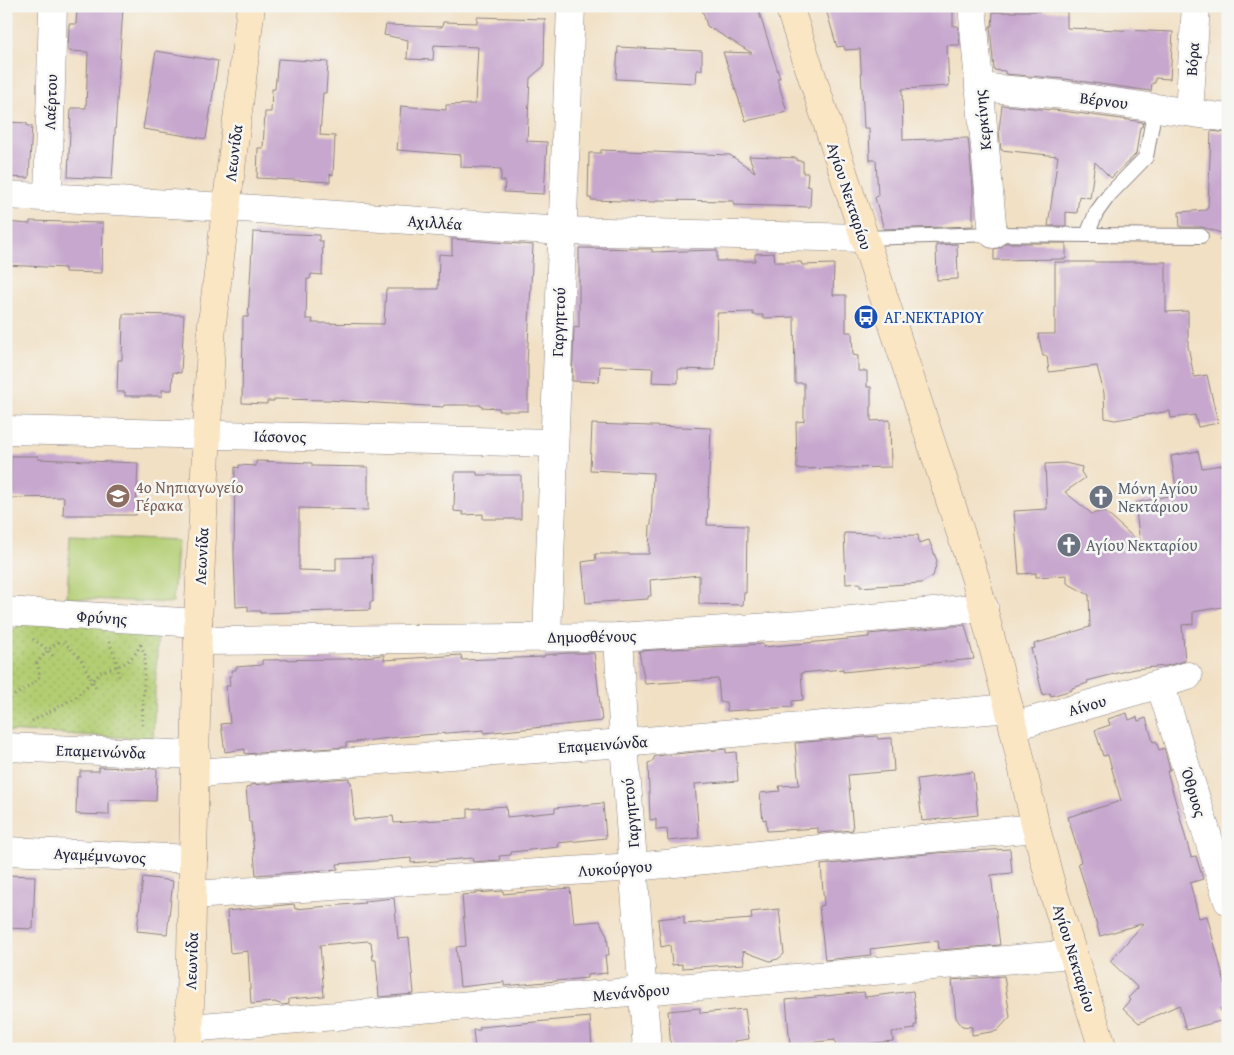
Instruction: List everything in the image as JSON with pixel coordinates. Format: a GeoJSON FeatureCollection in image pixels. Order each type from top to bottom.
{"type":"FeatureCollection","features":[{"type":"Feature","properties":{"kind":"street","name":"Λαέρτου"},"geometry":{"type":"LineString","coordinates":[[48,198],[53,6]]}},
{"type":"Feature","properties":{"kind":"street","name":"Λεωνίδα"},"geometry":{"type":"LineString","coordinates":[[189,1038],[198,632],[212,324],[251,6]]}},
{"type":"Feature","properties":{"kind":"street","name":"Γαργηττού"},"geometry":{"type":"LineString","coordinates":[[546,637],[571,6]]}},
{"type":"Feature","properties":{"kind":"street","name":"Αγίου Νεκταρίου"},"geometry":{"type":"LineString","coordinates":[[789,6],[984,607],[1052,888],[1103,1049]]}},
{"type":"Feature","properties":{"kind":"street","name":"Κερκίνης"},"geometry":{"type":"LineString","coordinates":[[972,6],[993,234]]}},
{"type":"Feature","properties":{"kind":"street","name":"Βόρα"},"geometry":{"type":"LineString","coordinates":[[1189,112],[1196,6]]}},
{"type":"Feature","properties":{"kind":"street","name":"Βέρνου"},"geometry":{"type":"LineString","coordinates":[[979,87],[1064,95],[1228,118]]}},
{"type":"Feature","properties":{"kind":"street","name":"Αχιλλέα"},"geometry":{"type":"LineString","coordinates":[[6,195],[226,207],[561,231],[864,238]]}},
{"type":"Feature","properties":{"kind":"street","name":"Ιάσονος"},"geometry":{"type":"LineString","coordinates":[[6,430],[553,443]]}},
{"type":"Feature","properties":{"kind":"street","name":"Δημοσθένους"},"geometry":{"type":"LineString","coordinates":[[198,632],[618,637],[800,625],[984,607]]}},
{"type":"Feature","properties":{"kind":"street","name":"Φρύνης"},"geometry":{"type":"LineString","coordinates":[[6,610],[143,632],[198,632]]}},
{"type":"Feature","properties":{"kind":"street","name":"Γαργηττού"},"geometry":{"type":"LineString","coordinates":[[618,637],[647,1049]]}},
{"type":"Feature","properties":{"kind":"street","name":"Αίνου"},"geometry":{"type":"LineString","coordinates":[[1012,717],[1188,676]]}},
{"type":"Feature","properties":{"kind":"street","name":"Όθρυος"},"geometry":{"type":"LineString","coordinates":[[1160,684],[1221,855],[1228,901]]}},
{"type":"Feature","properties":{"kind":"street","name":"Επαμεινώνδα"},"geometry":{"type":"LineString","coordinates":[[6,747],[196,764],[624,742],[1012,717]]}},
{"type":"Feature","properties":{"kind":"street","name":"Λυκούργου"},"geometry":{"type":"LineString","coordinates":[[192,896],[634,867],[1036,828]]}},
{"type":"Feature","properties":{"kind":"street","name":"Αγαμέμνωνος"},"geometry":{"type":"LineString","coordinates":[[6,851],[194,859]]}},
{"type":"Feature","properties":{"kind":"street","name":"Μενάνδρου"},"geometry":{"type":"LineString","coordinates":[[189,1038],[642,991],[1073,954]]}},
{"type":"Feature","properties":{"kind":"lane"},"geometry":{"type":"LineString","coordinates":[[1087,235],[1096,213],[1109,195],[1146,157],[1155,107]]}},
{"type":"Feature","properties":{"kind":"lane"},"geometry":{"type":"LineString","coordinates":[[864,238],[993,234],[1201,236]]}},
{"type":"Feature","properties":{"kind":"path"},"geometry":{"type":"LineString","coordinates":[[29,722],[52,712],[75,698],[101,672],[126,663],[136,653],[143,632]]}},
{"type":"Feature","properties":{"kind":"path"},"geometry":{"type":"LineString","coordinates":[[142,733],[145,655],[143,632]]}},
{"type":"Feature","properties":{"kind":"path"},"geometry":{"type":"LineString","coordinates":[[27,636],[48,650],[54,658]]}},
{"type":"Feature","properties":{"kind":"path"},"geometry":{"type":"LineString","coordinates":[[57,637],[80,658],[96,688]]}},
{"type":"Feature","properties":{"kind":"path"},"geometry":{"type":"LineString","coordinates":[[6,701],[36,682],[40,676],[37,663],[48,650],[62,640],[69,638]]}},
{"type":"Feature","properties":{"kind":"path"},"geometry":{"type":"LineString","coordinates":[[107,639],[116,659],[119,677]]}},
{"type":"Feature","properties":{"kind":"green space"},"geometry":{"type":"Polygon","coordinates":[[[70,536],[177,541],[173,603],[67,598],[70,536]]]}},
{"type":"Feature","properties":{"kind":"green space"},"geometry":{"type":"Polygon","coordinates":[[[21,621],[158,626],[153,739],[6,731],[6,634],[13,631],[21,621]]]}},
{"type":"Feature","properties":{"kind":"building"},"geometry":{"type":"Polygon","coordinates":[[[96,6],[123,7],[112,179],[68,177],[71,108],[86,108],[88,52],[68,51],[69,24],[76,24],[77,8],[96,9],[96,6]]]}},
{"type":"Feature","properties":{"kind":"building"},"geometry":{"type":"Polygon","coordinates":[[[701,6],[757,6],[780,78],[777,78],[787,112],[746,121],[723,52],[752,53],[707,26],[701,6]]]}},
{"type":"Feature","properties":{"kind":"building"},"geometry":{"type":"Polygon","coordinates":[[[825,6],[953,6],[953,26],[958,26],[960,45],[947,45],[949,86],[902,89],[903,140],[968,138],[973,186],[973,226],[884,229],[875,198],[878,195],[876,160],[870,160],[869,128],[864,128],[860,49],[845,50],[844,46],[837,47],[825,6]]]}},
{"type":"Feature","properties":{"kind":"building"},"geometry":{"type":"Polygon","coordinates":[[[1067,11],[1067,28],[1173,32],[1170,79],[1155,78],[1151,91],[1065,79],[1005,74],[1005,71],[994,70],[990,26],[992,26],[993,12],[1067,11]]]}},
{"type":"Feature","properties":{"kind":"building"},"geometry":{"type":"Polygon","coordinates":[[[477,17],[545,19],[544,66],[530,78],[527,141],[547,142],[544,194],[504,192],[505,181],[501,181],[501,169],[461,167],[461,155],[397,150],[401,106],[446,110],[446,105],[475,104],[478,47],[434,45],[433,60],[407,59],[408,40],[384,35],[386,25],[442,27],[443,22],[477,23],[477,17]]]}},
{"type":"Feature","properties":{"kind":"building"},"geometry":{"type":"Polygon","coordinates":[[[618,47],[702,51],[702,70],[697,70],[696,83],[616,79],[618,47]]]}},
{"type":"Feature","properties":{"kind":"building"},"geometry":{"type":"Polygon","coordinates":[[[156,51],[218,61],[206,139],[143,129],[156,51]]]}},
{"type":"Feature","properties":{"kind":"building"},"geometry":{"type":"Polygon","coordinates":[[[278,59],[328,62],[326,93],[323,93],[320,135],[335,136],[333,175],[330,174],[330,182],[257,178],[258,148],[263,148],[265,112],[271,112],[272,89],[275,89],[278,59]]]}},
{"type":"Feature","properties":{"kind":"building"},"geometry":{"type":"Polygon","coordinates":[[[1002,105],[1143,122],[1142,127],[1140,127],[1136,154],[1111,178],[1095,162],[1090,198],[1079,196],[1077,213],[1066,212],[1066,226],[1048,226],[1058,156],[1001,150],[999,130],[1002,105]]]}},
{"type":"Feature","properties":{"kind":"building"},"geometry":{"type":"Polygon","coordinates":[[[6,122],[27,123],[27,126],[32,126],[29,178],[6,177],[6,122]]]}},
{"type":"Feature","properties":{"kind":"building"},"geometry":{"type":"Polygon","coordinates":[[[1211,131],[1228,133],[1228,235],[1202,227],[1180,227],[1179,212],[1206,210],[1208,207],[1211,131]]]}},
{"type":"Feature","properties":{"kind":"building"},"geometry":{"type":"Polygon","coordinates":[[[601,150],[730,155],[755,172],[749,156],[797,158],[797,161],[803,161],[803,173],[808,173],[807,186],[811,187],[810,207],[733,205],[734,201],[656,200],[656,202],[591,200],[591,198],[588,198],[589,153],[601,153],[601,150]]]}},
{"type":"Feature","properties":{"kind":"building"},"geometry":{"type":"Polygon","coordinates":[[[30,221],[103,223],[102,273],[65,272],[65,268],[6,265],[6,222],[30,224],[30,221]]]}},
{"type":"Feature","properties":{"kind":"building"},"geometry":{"type":"Polygon","coordinates":[[[253,232],[319,235],[319,241],[323,241],[322,275],[311,274],[310,279],[307,279],[306,319],[313,319],[312,323],[384,324],[386,289],[438,289],[439,254],[452,255],[452,239],[533,245],[527,364],[528,411],[499,411],[499,408],[481,407],[481,405],[444,405],[443,407],[328,400],[274,399],[274,401],[267,401],[267,404],[242,403],[243,317],[248,317],[253,232]]]}},
{"type":"Feature","properties":{"kind":"building"},"geometry":{"type":"Polygon","coordinates":[[[1005,243],[1066,243],[1066,259],[994,260],[994,249],[1002,247],[1005,243]]]}},
{"type":"Feature","properties":{"kind":"building"},"geometry":{"type":"Polygon","coordinates":[[[957,244],[958,279],[937,280],[936,245],[957,244]]]}},
{"type":"Feature","properties":{"kind":"building"},"geometry":{"type":"Polygon","coordinates":[[[579,248],[652,249],[652,252],[717,250],[717,261],[755,261],[755,254],[774,253],[775,262],[801,262],[802,265],[834,264],[833,295],[846,295],[846,332],[852,332],[853,355],[858,356],[858,371],[867,371],[867,387],[871,387],[871,421],[890,420],[891,467],[797,469],[796,422],[804,421],[804,383],[795,383],[794,317],[763,318],[763,315],[753,315],[753,312],[717,313],[715,370],[678,369],[678,383],[652,382],[653,368],[600,366],[599,382],[572,381],[574,327],[579,328],[579,248]]]}},
{"type":"Feature","properties":{"kind":"building"},"geometry":{"type":"Polygon","coordinates":[[[1055,262],[1166,262],[1166,312],[1188,311],[1188,346],[1194,377],[1207,375],[1218,423],[1198,427],[1195,415],[1171,418],[1170,411],[1115,420],[1105,418],[1104,393],[1097,366],[1049,372],[1047,356],[1043,356],[1038,334],[1055,334],[1055,262]]]}},
{"type":"Feature","properties":{"kind":"building"},"geometry":{"type":"Polygon","coordinates":[[[123,314],[184,315],[181,373],[173,372],[172,390],[162,390],[162,396],[125,396],[125,392],[117,392],[118,360],[122,360],[123,314]]]}},
{"type":"Feature","properties":{"kind":"building"},"geometry":{"type":"Polygon","coordinates":[[[592,424],[711,428],[707,525],[747,526],[746,593],[744,593],[743,605],[699,604],[699,575],[650,580],[651,596],[648,596],[648,599],[586,603],[582,562],[596,560],[595,554],[649,554],[653,473],[590,470],[592,424]]]}},
{"type":"Feature","properties":{"kind":"building"},"geometry":{"type":"Polygon","coordinates":[[[1198,451],[1202,468],[1228,464],[1228,606],[1193,612],[1193,624],[1182,625],[1185,661],[1166,666],[1134,669],[1087,681],[1088,683],[1072,688],[1072,690],[1051,696],[1050,693],[1043,695],[1031,649],[1035,648],[1034,644],[1090,627],[1089,595],[1067,583],[1067,575],[1036,577],[1036,573],[1019,574],[1014,511],[1047,509],[1045,464],[1065,463],[1082,467],[1081,472],[1085,478],[1065,492],[1092,514],[1104,511],[1140,543],[1135,503],[1177,494],[1171,456],[1198,451]]]}},
{"type":"Feature","properties":{"kind":"building"},"geometry":{"type":"Polygon","coordinates":[[[11,456],[38,456],[38,459],[138,463],[136,515],[63,515],[64,497],[11,498],[11,456]]]}},
{"type":"Feature","properties":{"kind":"building"},"geometry":{"type":"Polygon","coordinates":[[[256,461],[312,463],[312,466],[368,467],[368,510],[299,508],[299,570],[336,571],[336,558],[372,557],[373,602],[370,602],[370,610],[260,613],[260,611],[248,611],[248,606],[236,607],[234,555],[235,467],[239,468],[239,465],[256,466],[256,461]]]}},
{"type":"Feature","properties":{"kind":"building"},"geometry":{"type":"Polygon","coordinates":[[[455,472],[477,472],[477,475],[521,475],[521,519],[483,519],[483,514],[463,515],[463,512],[454,511],[455,472]]]}},
{"type":"Feature","properties":{"kind":"building"},"geometry":{"type":"Polygon","coordinates":[[[844,533],[878,534],[878,536],[918,535],[919,543],[929,540],[937,561],[933,576],[921,583],[860,587],[860,583],[846,584],[844,533]]]}},
{"type":"Feature","properties":{"kind":"building"},"geometry":{"type":"Polygon","coordinates":[[[965,625],[974,659],[843,672],[843,669],[801,673],[803,700],[792,701],[792,707],[727,711],[726,702],[720,702],[718,679],[645,684],[639,651],[763,644],[763,647],[869,637],[869,634],[965,625]]]}},
{"type":"Feature","properties":{"kind":"building"},"geometry":{"type":"Polygon","coordinates":[[[594,653],[602,721],[484,733],[484,730],[399,737],[346,743],[346,747],[245,754],[245,749],[225,752],[221,724],[230,723],[226,686],[230,686],[229,676],[232,676],[231,670],[236,670],[236,667],[262,665],[262,660],[346,659],[384,655],[384,660],[461,655],[462,660],[544,657],[544,655],[594,653]]]}},
{"type":"Feature","properties":{"kind":"building"},"geometry":{"type":"Polygon","coordinates":[[[1127,713],[1129,720],[1137,717],[1138,721],[1146,718],[1153,742],[1156,741],[1159,750],[1164,748],[1170,770],[1167,771],[1191,857],[1196,856],[1203,879],[1190,883],[1199,918],[1207,916],[1228,995],[1228,1006],[1220,1008],[1224,1020],[1186,1030],[1179,1005],[1139,1023],[1123,1008],[1130,1000],[1128,998],[1138,988],[1110,961],[1144,923],[1100,936],[1078,863],[1081,862],[1068,817],[1121,801],[1108,755],[1103,756],[1095,730],[1110,725],[1108,719],[1127,713]]]}},
{"type":"Feature","properties":{"kind":"building"},"geometry":{"type":"Polygon","coordinates":[[[877,736],[878,739],[892,738],[894,771],[848,775],[853,830],[818,833],[818,828],[767,831],[766,819],[763,820],[760,793],[780,791],[779,786],[799,785],[795,743],[877,736]]]}},
{"type":"Feature","properties":{"kind":"building"},"geometry":{"type":"Polygon","coordinates":[[[726,749],[726,753],[736,752],[738,781],[695,784],[699,838],[668,841],[667,829],[656,830],[656,819],[650,820],[648,763],[652,762],[655,756],[726,749]]]}},
{"type":"Feature","properties":{"kind":"building"},"geometry":{"type":"Polygon","coordinates":[[[99,767],[157,769],[156,801],[109,800],[109,815],[76,814],[77,777],[80,777],[80,771],[99,771],[99,767]]]}},
{"type":"Feature","properties":{"kind":"building"},"geometry":{"type":"Polygon","coordinates":[[[973,772],[978,815],[922,821],[917,779],[973,772]]]}},
{"type":"Feature","properties":{"kind":"building"},"geometry":{"type":"Polygon","coordinates":[[[349,778],[351,782],[354,820],[393,816],[394,823],[468,818],[468,809],[506,806],[507,817],[555,812],[555,808],[603,803],[606,838],[558,843],[559,847],[511,852],[511,855],[499,856],[500,860],[473,862],[472,858],[411,863],[411,858],[337,864],[338,869],[256,875],[246,788],[250,787],[250,785],[349,778]]]}},
{"type":"Feature","properties":{"kind":"building"},"geometry":{"type":"Polygon","coordinates":[[[1010,849],[1012,873],[991,875],[1000,945],[939,950],[938,941],[870,949],[871,955],[825,960],[819,906],[824,905],[821,865],[936,853],[1010,849]]]}},
{"type":"Feature","properties":{"kind":"building"},"geometry":{"type":"Polygon","coordinates":[[[6,875],[35,876],[33,929],[6,928],[6,875]]]}},
{"type":"Feature","properties":{"kind":"building"},"geometry":{"type":"Polygon","coordinates":[[[143,877],[173,881],[167,934],[137,931],[143,877]]]}},
{"type":"Feature","properties":{"kind":"building"},"geometry":{"type":"Polygon","coordinates":[[[570,888],[574,923],[600,921],[607,936],[609,955],[605,955],[607,973],[587,975],[587,978],[504,986],[504,982],[460,987],[456,947],[466,946],[462,895],[503,891],[503,894],[570,888]]]}},
{"type":"Feature","properties":{"kind":"building"},"geometry":{"type":"Polygon","coordinates":[[[394,898],[398,939],[409,938],[414,994],[379,997],[376,960],[373,960],[371,942],[368,941],[320,945],[324,996],[289,999],[289,1004],[282,1005],[275,1002],[251,1004],[248,951],[230,953],[227,911],[294,904],[295,909],[365,903],[364,901],[394,898]]]}},
{"type":"Feature","properties":{"kind":"building"},"geometry":{"type":"Polygon","coordinates":[[[779,909],[784,954],[778,959],[770,961],[743,951],[744,964],[682,968],[682,964],[672,965],[670,945],[661,947],[658,919],[684,916],[684,924],[752,919],[751,912],[779,909]]]}},
{"type":"Feature","properties":{"kind":"building"},"geometry":{"type":"Polygon","coordinates":[[[1004,976],[1010,1017],[997,1031],[972,1035],[972,1027],[962,1026],[956,1018],[952,980],[1004,976]]]}},
{"type":"Feature","properties":{"kind":"building"},"geometry":{"type":"Polygon","coordinates":[[[913,991],[917,1025],[914,1025],[915,1029],[892,1032],[893,1041],[836,1047],[835,1040],[790,1045],[786,1000],[864,992],[865,997],[913,991]]]}},
{"type":"Feature","properties":{"kind":"building"},"geometry":{"type":"Polygon","coordinates":[[[700,1008],[700,1013],[745,1009],[749,1039],[734,1041],[735,1049],[671,1049],[668,1011],[700,1008]]]}},
{"type":"Feature","properties":{"kind":"building"},"geometry":{"type":"Polygon","coordinates":[[[590,1017],[592,1049],[475,1049],[473,1030],[480,1030],[480,1027],[590,1017]]]}},
{"type":"Feature","properties":{"kind":"place","name":"ΑΓ.ΝΕΚΤΑΡΙΟΥ"},"geometry":{"type":"Point","coordinates":[866,317]}},
{"type":"Feature","properties":{"kind":"place","name":"4ο Νηπιαγωγείο Γέρακα"},"geometry":{"type":"Point","coordinates":[118,496]}},
{"type":"Feature","properties":{"kind":"place","name":"Μόνη Αγίου Νεκτάριου"},"geometry":{"type":"Point","coordinates":[1101,497]}},
{"type":"Feature","properties":{"kind":"place","name":"Αγίου Νεκταρίου"},"geometry":{"type":"Point","coordinates":[1069,545]}}]}
